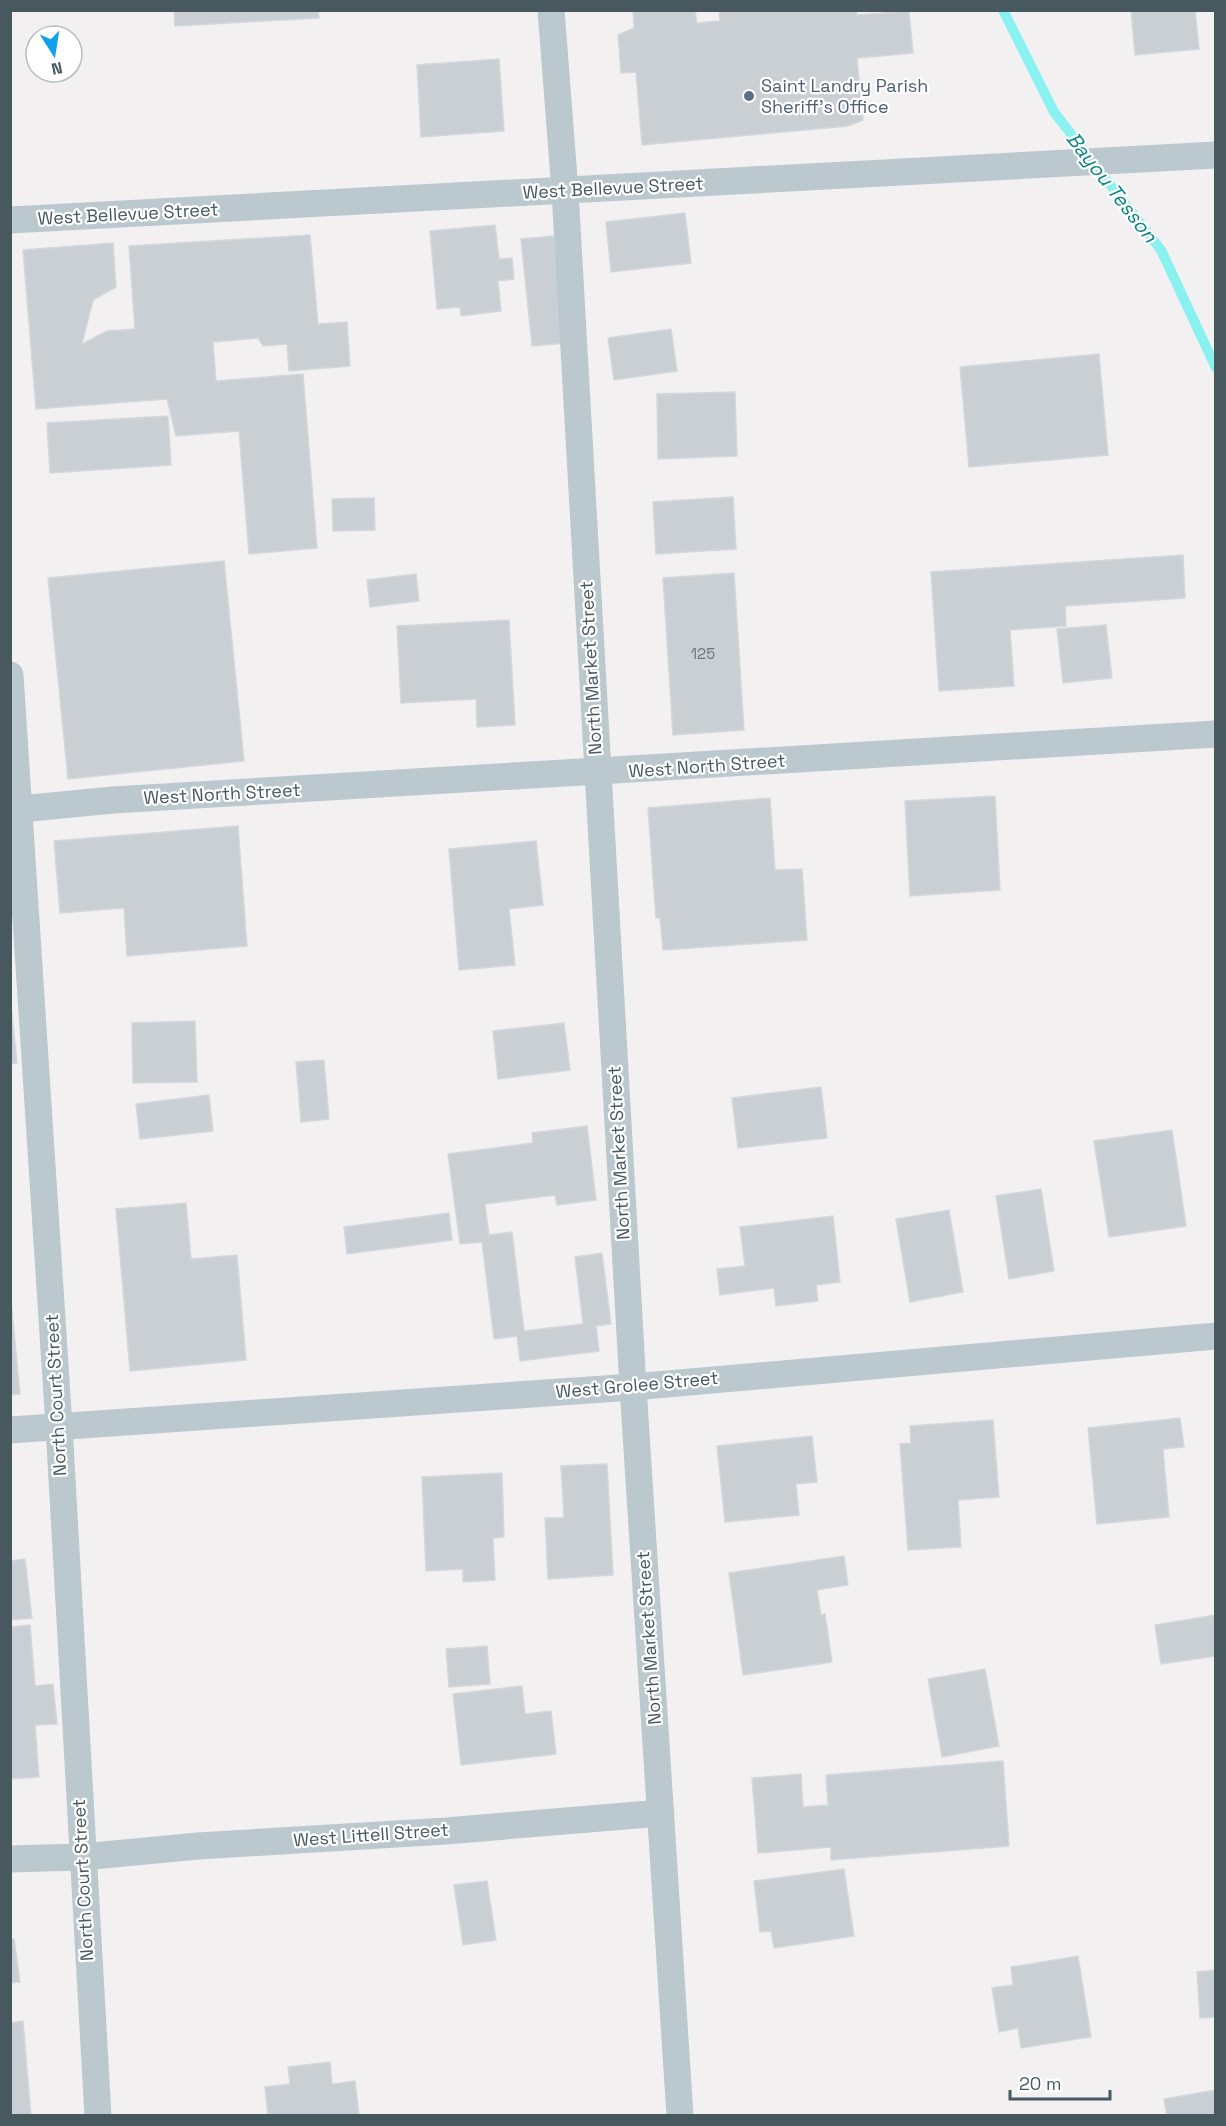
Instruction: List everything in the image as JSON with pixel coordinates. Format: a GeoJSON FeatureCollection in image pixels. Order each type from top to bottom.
{"type":"FeatureCollection","features":[{"type":"Feature","properties":{"kind":"street","name":"North Market Street"},"geometry":{"type":"LineString","coordinates":[[551,10],[565,191],[633,1387],[680,2115]]}},
{"type":"Feature","properties":{"kind":"street","name":"West Bellevue Street"},"geometry":{"type":"LineString","coordinates":[[10,220],[1215,155]]}},
{"type":"Feature","properties":{"kind":"street","name":"North Court Street"},"geometry":{"type":"LineString","coordinates":[[10,675],[15,810],[59,1426],[81,1857],[98,2115]]}},
{"type":"Feature","properties":{"kind":"street","name":"West North Street"},"geometry":{"type":"LineString","coordinates":[[15,810],[113,800],[597,773],[1215,734]]}},
{"type":"Feature","properties":{"kind":"street","name":"West Grolee Street"},"geometry":{"type":"LineString","coordinates":[[10,1430],[633,1387],[1215,1336]]}},
{"type":"Feature","properties":{"kind":"street","name":"West Littell Street"},"geometry":{"type":"LineString","coordinates":[[10,1859],[81,1857],[661,1813]]}},
{"type":"Feature","properties":{"kind":"building"},"geometry":{"type":"Polygon","coordinates":[[[174,10],[318,10],[319,18],[175,26],[174,10]]]}},
{"type":"Feature","properties":{"kind":"building","name":"Saint Landry Parish Sheriff's Office"},"geometry":{"type":"Polygon","coordinates":[[[633,10],[695,10],[697,23],[720,21],[719,10],[856,10],[857,15],[909,11],[913,53],[857,58],[863,120],[848,126],[642,145],[636,72],[621,73],[618,35],[634,28],[633,10]]]}},
{"type":"Feature","properties":{"kind":"building"},"geometry":{"type":"Polygon","coordinates":[[[1131,10],[1195,10],[1199,49],[1135,55],[1131,10]]]}},
{"type":"Feature","properties":{"kind":"building"},"geometry":{"type":"Polygon","coordinates":[[[499,59],[504,131],[421,137],[417,65],[499,59]]]}},
{"type":"Feature","properties":{"kind":"building"},"geometry":{"type":"Polygon","coordinates":[[[685,213],[691,263],[611,272],[606,222],[685,213]]]}},
{"type":"Feature","properties":{"kind":"building"},"geometry":{"type":"Polygon","coordinates":[[[495,225],[499,259],[512,258],[514,279],[498,281],[501,311],[461,316],[460,307],[437,309],[430,231],[495,225]]]}},
{"type":"Feature","properties":{"kind":"building"},"geometry":{"type":"Polygon","coordinates":[[[310,235],[318,324],[347,322],[350,366],[289,371],[287,344],[263,346],[258,338],[213,342],[216,381],[303,374],[317,548],[249,554],[239,431],[176,436],[167,399],[36,409],[23,250],[113,243],[116,287],[93,300],[82,344],[107,331],[135,329],[129,246],[310,235]]]}},
{"type":"Feature","properties":{"kind":"building"},"geometry":{"type":"Polygon","coordinates":[[[554,236],[565,343],[532,346],[521,239],[554,236]]]}},
{"type":"Feature","properties":{"kind":"building"},"geometry":{"type":"Polygon","coordinates":[[[671,329],[677,371],[614,380],[608,338],[671,329]]]}},
{"type":"Feature","properties":{"kind":"building"},"geometry":{"type":"Polygon","coordinates":[[[1099,354],[1108,455],[969,467],[960,367],[1099,354]]]}},
{"type":"Feature","properties":{"kind":"building"},"geometry":{"type":"Polygon","coordinates":[[[735,392],[737,456],[658,459],[657,394],[735,392]]]}},
{"type":"Feature","properties":{"kind":"building"},"geometry":{"type":"Polygon","coordinates":[[[168,416],[171,465],[50,473],[47,423],[168,416]]]}},
{"type":"Feature","properties":{"kind":"building"},"geometry":{"type":"Polygon","coordinates":[[[733,497],[736,549],[656,554],[653,502],[733,497]]]}},
{"type":"Feature","properties":{"kind":"building"},"geometry":{"type":"Polygon","coordinates":[[[374,498],[375,530],[333,531],[332,499],[374,498]]]}},
{"type":"Feature","properties":{"kind":"building"},"geometry":{"type":"Polygon","coordinates":[[[1183,555],[1185,598],[1065,606],[1066,626],[1010,630],[1014,686],[939,691],[931,572],[1183,555]]]}},
{"type":"Feature","properties":{"kind":"building"},"geometry":{"type":"Polygon","coordinates":[[[224,561],[244,761],[68,779],[48,578],[224,561]]]}},
{"type":"Feature","properties":{"kind":"building"},"geometry":{"type":"Polygon","coordinates":[[[734,573],[744,730],[673,735],[663,578],[734,573]]]}},
{"type":"Feature","properties":{"kind":"building"},"geometry":{"type":"Polygon","coordinates":[[[416,574],[419,601],[370,607],[367,580],[416,574]]]}},
{"type":"Feature","properties":{"kind":"building"},"geometry":{"type":"Polygon","coordinates":[[[509,620],[515,725],[477,727],[476,699],[401,703],[397,626],[509,620]]]}},
{"type":"Feature","properties":{"kind":"building"},"geometry":{"type":"Polygon","coordinates":[[[1106,625],[1112,678],[1063,683],[1057,629],[1106,625]]]}},
{"type":"Feature","properties":{"kind":"building"},"geometry":{"type":"Polygon","coordinates":[[[995,796],[1000,890],[910,896],[905,801],[995,796]]]}},
{"type":"Feature","properties":{"kind":"building"},"geometry":{"type":"Polygon","coordinates":[[[770,798],[775,870],[802,869],[807,940],[663,950],[660,918],[656,918],[648,808],[770,798]]]}},
{"type":"Feature","properties":{"kind":"building"},"geometry":{"type":"Polygon","coordinates":[[[238,826],[247,946],[127,956],[124,908],[60,913],[54,841],[238,826]]]}},
{"type":"Feature","properties":{"kind":"building"},"geometry":{"type":"Polygon","coordinates":[[[536,841],[543,905],[509,909],[515,965],[459,970],[449,849],[536,841]]]}},
{"type":"Feature","properties":{"kind":"building"},"geometry":{"type":"Polygon","coordinates":[[[10,995],[17,1063],[10,1064],[10,995]]]}},
{"type":"Feature","properties":{"kind":"building"},"geometry":{"type":"Polygon","coordinates":[[[195,1021],[197,1082],[133,1083],[132,1023],[195,1021]]]}},
{"type":"Feature","properties":{"kind":"building"},"geometry":{"type":"Polygon","coordinates":[[[564,1023],[570,1070],[498,1079],[493,1031],[564,1023]]]}},
{"type":"Feature","properties":{"kind":"building"},"geometry":{"type":"Polygon","coordinates":[[[324,1060],[329,1119],[301,1122],[296,1062],[324,1060]]]}},
{"type":"Feature","properties":{"kind":"building"},"geometry":{"type":"Polygon","coordinates":[[[821,1087],[827,1138],[738,1148],[732,1098],[821,1087]]]}},
{"type":"Feature","properties":{"kind":"building"},"geometry":{"type":"Polygon","coordinates":[[[209,1095],[213,1131],[140,1139],[136,1104],[209,1095]]]}},
{"type":"Feature","properties":{"kind":"building"},"geometry":{"type":"Polygon","coordinates":[[[587,1126],[596,1200],[557,1205],[555,1195],[485,1204],[489,1235],[512,1232],[524,1331],[583,1324],[575,1257],[602,1253],[611,1324],[596,1326],[599,1351],[520,1361],[517,1336],[494,1339],[482,1242],[460,1244],[448,1154],[533,1143],[532,1133],[587,1126]]]}},
{"type":"Feature","properties":{"kind":"building"},"geometry":{"type":"Polygon","coordinates":[[[1172,1130],[1186,1226],[1109,1237],[1094,1141],[1172,1130]]]}},
{"type":"Feature","properties":{"kind":"building"},"geometry":{"type":"Polygon","coordinates":[[[1041,1189],[1054,1271],[1009,1279],[996,1196],[1041,1189]]]}},
{"type":"Feature","properties":{"kind":"building"},"geometry":{"type":"Polygon","coordinates":[[[186,1203],[191,1259],[237,1255],[246,1360],[130,1371],[116,1209],[186,1203]]]}},
{"type":"Feature","properties":{"kind":"building"},"geometry":{"type":"Polygon","coordinates":[[[949,1210],[963,1292],[910,1302],[896,1219],[949,1210]]]}},
{"type":"Feature","properties":{"kind":"building"},"geometry":{"type":"Polygon","coordinates":[[[449,1213],[452,1240],[347,1254],[344,1227],[449,1213]]]}},
{"type":"Feature","properties":{"kind":"building"},"geometry":{"type":"Polygon","coordinates":[[[833,1216],[840,1282],[816,1285],[818,1301],[776,1306],[774,1288],[720,1295],[717,1269],[745,1266],[740,1227],[833,1216]]]}},
{"type":"Feature","properties":{"kind":"building"},"geometry":{"type":"Polygon","coordinates":[[[10,1290],[20,1394],[10,1395],[10,1290]]]}},
{"type":"Feature","properties":{"kind":"building"},"geometry":{"type":"Polygon","coordinates":[[[1180,1418],[1184,1447],[1163,1449],[1169,1517],[1097,1524],[1088,1428],[1180,1418]]]}},
{"type":"Feature","properties":{"kind":"building"},"geometry":{"type":"Polygon","coordinates":[[[993,1420],[999,1497],[958,1500],[961,1547],[908,1550],[900,1444],[911,1443],[910,1426],[993,1420]]]}},
{"type":"Feature","properties":{"kind":"building"},"geometry":{"type":"Polygon","coordinates":[[[812,1436],[817,1482],[796,1484],[799,1515],[725,1522],[717,1446],[812,1436]]]}},
{"type":"Feature","properties":{"kind":"building"},"geometry":{"type":"Polygon","coordinates":[[[607,1464],[613,1575],[548,1579],[545,1518],[564,1518],[561,1466],[607,1464]]]}},
{"type":"Feature","properties":{"kind":"building"},"geometry":{"type":"Polygon","coordinates":[[[502,1473],[504,1537],[493,1538],[495,1580],[463,1582],[463,1569],[426,1571],[422,1477],[502,1473]]]}},
{"type":"Feature","properties":{"kind":"building"},"geometry":{"type":"Polygon","coordinates":[[[844,1556],[848,1585],[817,1590],[821,1615],[825,1614],[832,1662],[743,1675],[729,1573],[844,1556]]]}},
{"type":"Feature","properties":{"kind":"building"},"geometry":{"type":"Polygon","coordinates":[[[25,1559],[32,1618],[10,1620],[10,1561],[25,1559]]]}},
{"type":"Feature","properties":{"kind":"building"},"geometry":{"type":"Polygon","coordinates":[[[1216,1615],[1216,1656],[1161,1664],[1155,1625],[1216,1615]]]}},
{"type":"Feature","properties":{"kind":"building"},"geometry":{"type":"Polygon","coordinates":[[[30,1625],[35,1686],[53,1684],[57,1724],[35,1725],[39,1777],[10,1779],[10,1627],[30,1625]]]}},
{"type":"Feature","properties":{"kind":"building"},"geometry":{"type":"Polygon","coordinates":[[[487,1646],[490,1684],[449,1687],[446,1649],[487,1646]]]}},
{"type":"Feature","properties":{"kind":"building"},"geometry":{"type":"Polygon","coordinates":[[[985,1669],[999,1746],[942,1757],[928,1679],[985,1669]]]}},
{"type":"Feature","properties":{"kind":"building"},"geometry":{"type":"Polygon","coordinates":[[[522,1686],[525,1714],[551,1711],[556,1754],[461,1765],[453,1694],[522,1686]]]}},
{"type":"Feature","properties":{"kind":"building"},"geometry":{"type":"Polygon","coordinates":[[[1003,1761],[1009,1846],[831,1860],[831,1847],[758,1853],[752,1778],[801,1774],[803,1807],[828,1805],[826,1775],[1003,1761]]]}},
{"type":"Feature","properties":{"kind":"building"},"geometry":{"type":"Polygon","coordinates":[[[844,1869],[854,1936],[774,1948],[771,1931],[760,1932],[754,1881],[844,1869]]]}},
{"type":"Feature","properties":{"kind":"building"},"geometry":{"type":"Polygon","coordinates":[[[487,1881],[496,1940],[463,1945],[454,1885],[487,1881]]]}},
{"type":"Feature","properties":{"kind":"building"},"geometry":{"type":"Polygon","coordinates":[[[14,1939],[20,1982],[10,1983],[10,1940],[14,1939]]]}},
{"type":"Feature","properties":{"kind":"building"},"geometry":{"type":"Polygon","coordinates":[[[1078,1956],[1091,2037],[1021,2048],[1018,2028],[999,2032],[992,1988],[1013,1985],[1011,1967],[1078,1956]]]}},
{"type":"Feature","properties":{"kind":"building"},"geometry":{"type":"Polygon","coordinates":[[[1216,1970],[1216,2017],[1200,2018],[1197,1972],[1216,1970]]]}},
{"type":"Feature","properties":{"kind":"building"},"geometry":{"type":"Polygon","coordinates":[[[23,2021],[31,2116],[10,2116],[10,2023],[23,2021]]]}},
{"type":"Feature","properties":{"kind":"building"},"geometry":{"type":"Polygon","coordinates":[[[330,2062],[332,2084],[355,2081],[359,2116],[268,2116],[265,2087],[290,2084],[288,2067],[330,2062]]]}},
{"type":"Feature","properties":{"kind":"building"},"geometry":{"type":"Polygon","coordinates":[[[1216,2090],[1216,2116],[1167,2116],[1164,2099],[1216,2090]]]}},
{"type":"Feature","properties":{"kind":"waterway","name":"Bayou Tesson"},"geometry":{"type":"LineString","coordinates":[[1003,10],[1054,112],[1161,250],[1216,368]]}},
{"type":"Feature","properties":{"kind":"place","name":"Saint Landry Parish Sheriff's Office"},"geometry":{"type":"Point","coordinates":[749,96]}}]}
